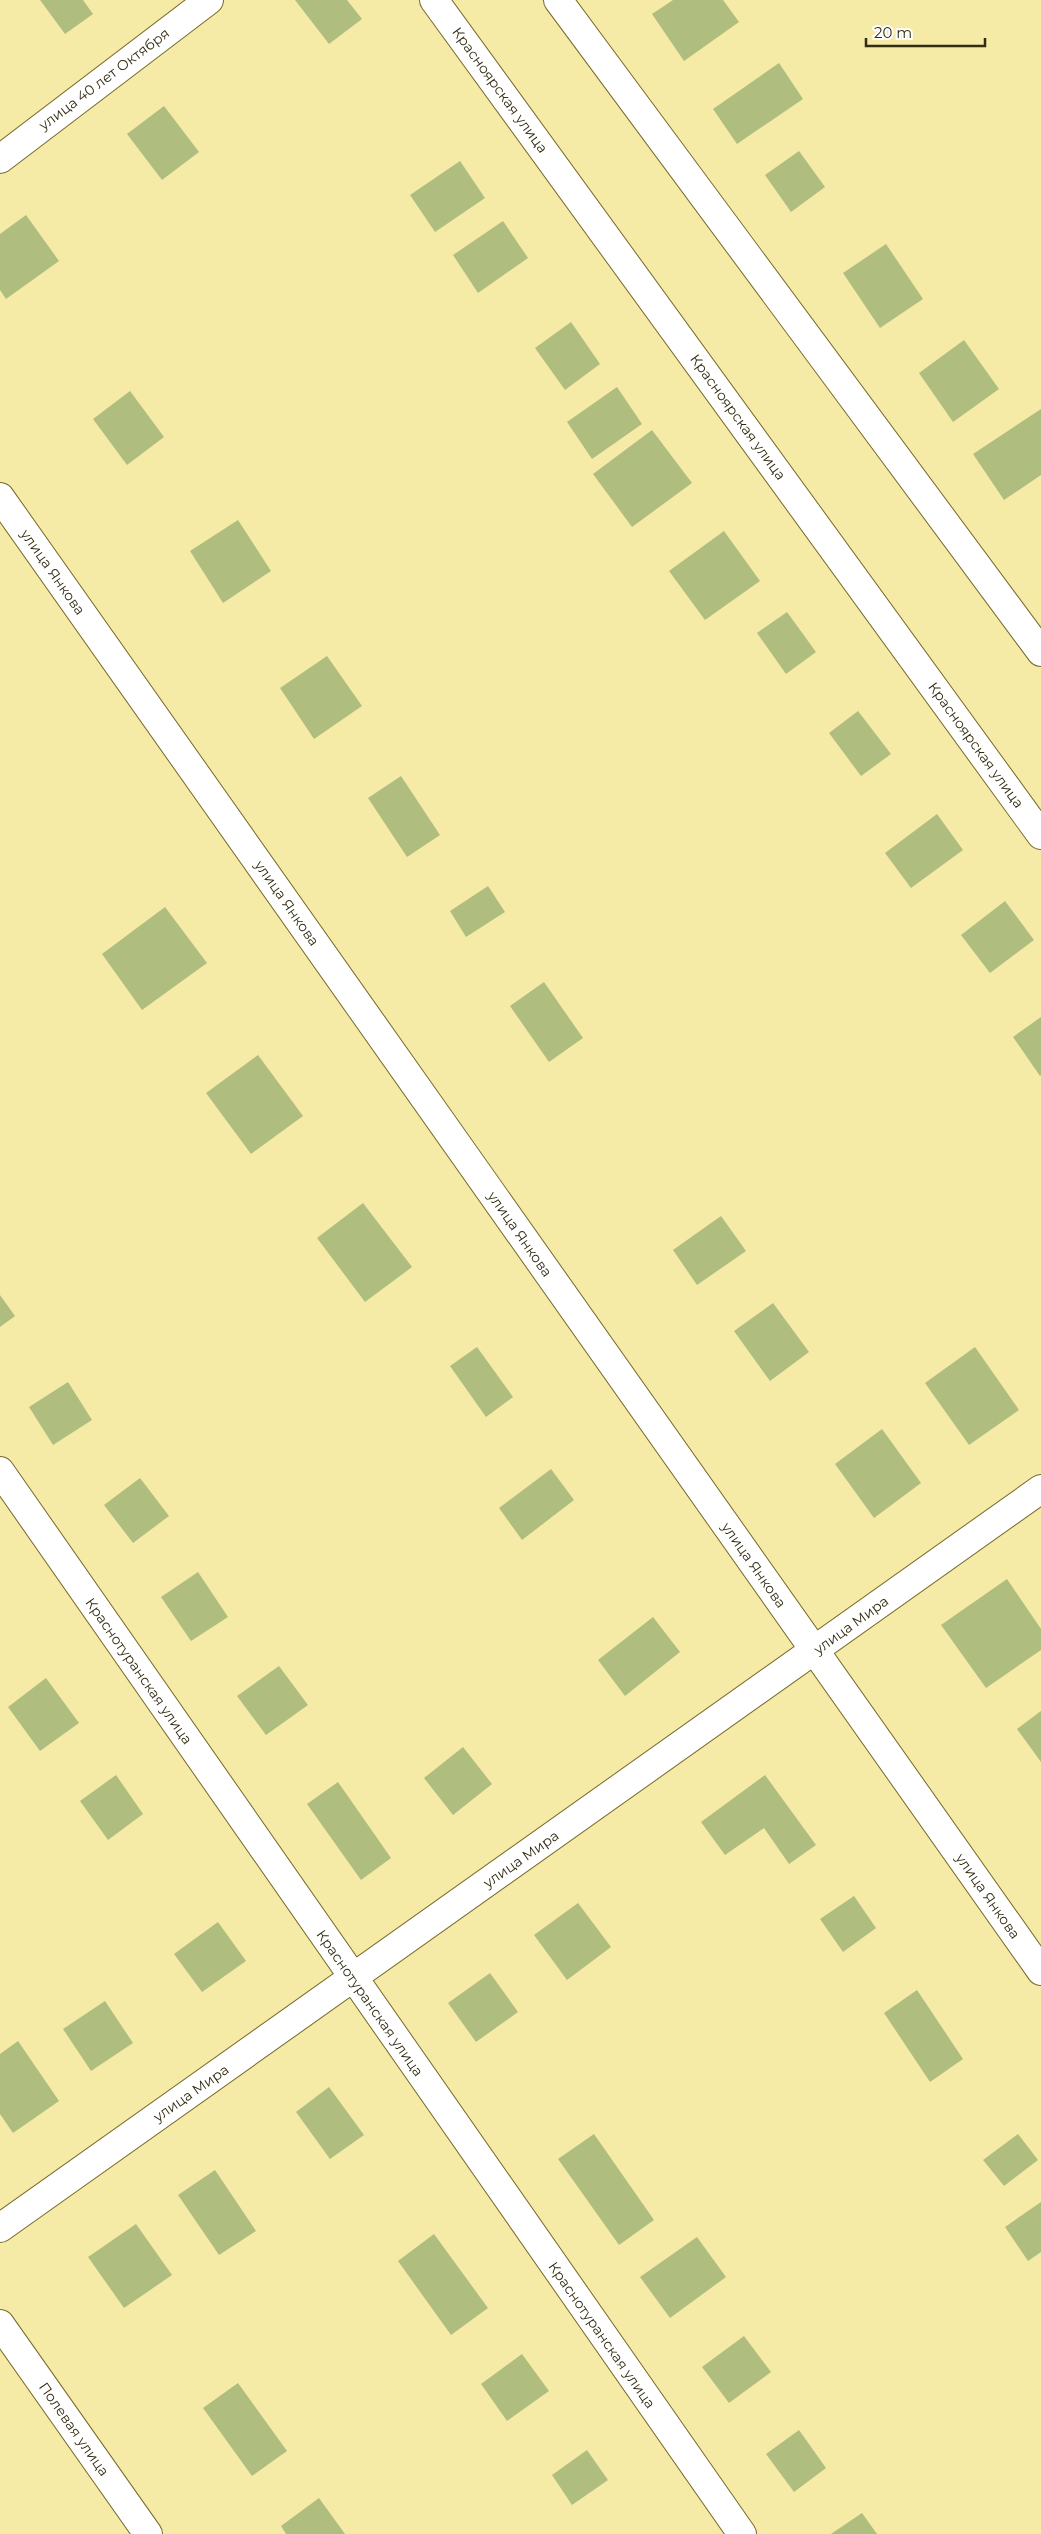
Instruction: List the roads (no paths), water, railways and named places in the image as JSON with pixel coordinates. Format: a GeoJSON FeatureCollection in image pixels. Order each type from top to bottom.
{"type":"FeatureCollection","features":[{"type":"Feature","properties":{"kind":"street","name":"улица 40 лет Октября"},"geometry":{"type":"LineString","coordinates":[[0,159],[209,0]]}},
{"type":"Feature","properties":{"kind":"street","name":"Красноярская улица"},"geometry":{"type":"LineString","coordinates":[[434,0],[1041,835]]}},
{"type":"Feature","properties":{"kind":"street"},"geometry":{"type":"LineString","coordinates":[[558,0],[1041,652]]}},
{"type":"Feature","properties":{"kind":"street","name":"улица Янкова"},"geometry":{"type":"LineString","coordinates":[[0,497],[1041,1971]]}},
{"type":"Feature","properties":{"kind":"street","name":"Краснотуранская улица"},"geometry":{"type":"LineString","coordinates":[[0,1471],[742,2534]]}},
{"type":"Feature","properties":{"kind":"street","name":"улица Мира"},"geometry":{"type":"LineString","coordinates":[[0,2228],[1041,1489]]}},
{"type":"Feature","properties":{"kind":"street","name":"Полевая улица"},"geometry":{"type":"LineString","coordinates":[[0,2324],[148,2534]]}}]}
